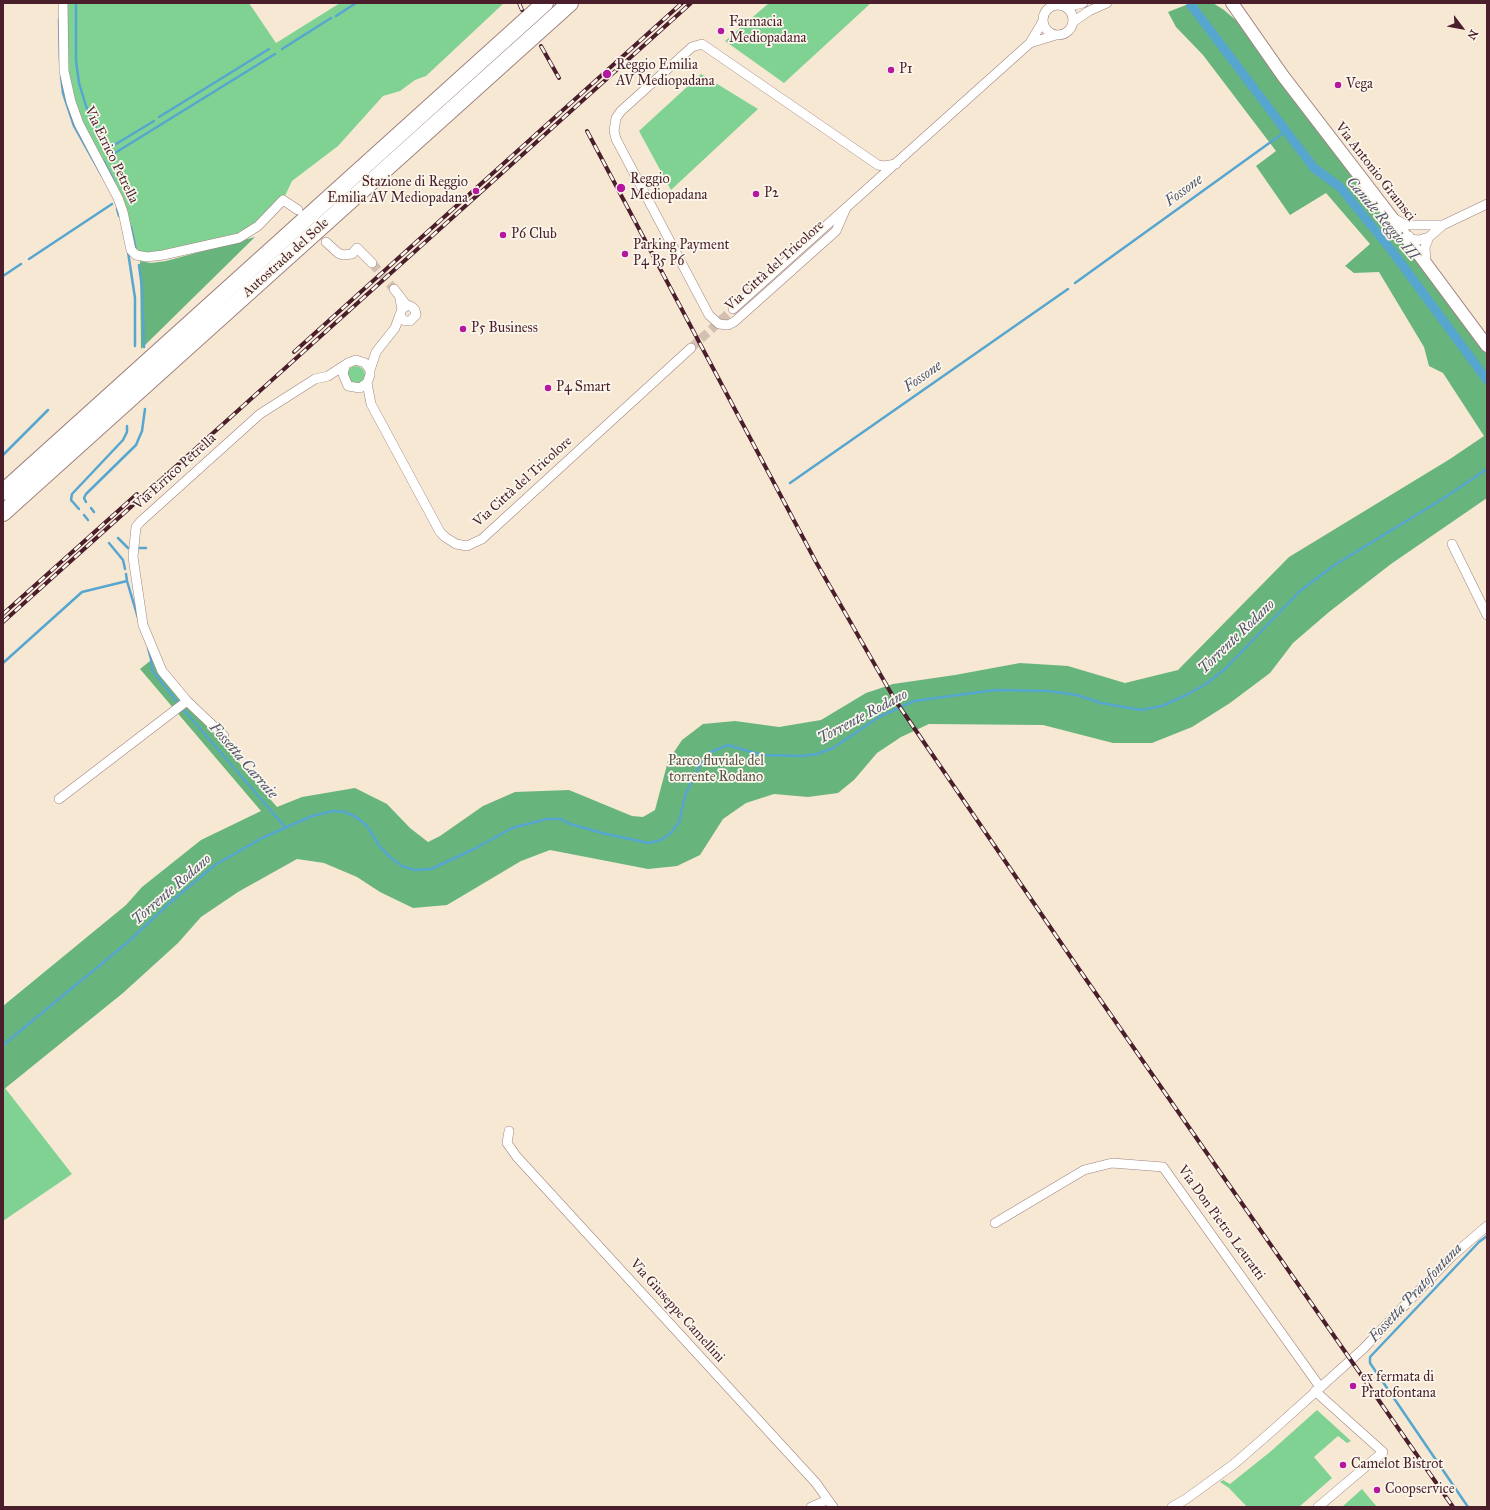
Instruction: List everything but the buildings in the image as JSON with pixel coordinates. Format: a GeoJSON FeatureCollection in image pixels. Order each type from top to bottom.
{"type":"FeatureCollection","features":[{"type":"Feature","properties":{"kind":"highway","name":"Autostrada del Sole"},"geometry":{"type":"LineString","coordinates":[[3,492],[545,3]]}},
{"type":"Feature","properties":{"kind":"highway","name":"Autostrada del Sole"},"geometry":{"type":"LineString","coordinates":[[3,514],[570,3]]}},
{"type":"Feature","properties":{"kind":"street","name":"Via Errico Petrella"},"geometry":{"type":"LineString","coordinates":[[64,3],[64,71],[71,102],[79,124],[121,205],[131,250],[136,255],[147,257],[163,255],[239,238],[258,226],[283,200],[298,210]]}},
{"type":"Feature","properties":{"kind":"street"},"geometry":{"type":"LineString","coordinates":[[1066,7],[1072,14],[1073,22],[1070,30],[1066,33],[1056,35],[1047,30],[1043,21],[1044,16],[1050,8],[1058,5],[1066,7],[1083,3]]}},
{"type":"Feature","properties":{"kind":"street"},"geometry":{"type":"LineString","coordinates":[[1073,22],[1107,3]]}},
{"type":"Feature","properties":{"kind":"street","name":"Via Antonio Gramsci"},"geometry":{"type":"LineString","coordinates":[[1224,3],[1241,17]]}},
{"type":"Feature","properties":{"kind":"street","name":"Via Antonio Gramsci"},"geometry":{"type":"LineString","coordinates":[[1232,3],[1316,120],[1408,239],[1487,346]]}},
{"type":"Feature","properties":{"kind":"street","name":"Via Città del Tricolore"},"geometry":{"type":"LineString","coordinates":[[896,164],[884,166],[878,165],[702,44],[692,47],[621,111],[616,118],[614,131],[616,139],[709,316],[719,324],[724,325],[734,322],[836,231],[846,208],[896,164],[1030,43],[1043,21]]}},
{"type":"Feature","properties":{"kind":"street","name":"Via Città del Tricolore"},"geometry":{"type":"LineString","coordinates":[[1030,43],[1056,35]]}},
{"type":"Feature","properties":{"kind":"street"},"geometry":{"type":"LineString","coordinates":[[1416,225],[1410,232],[1408,239],[1419,240],[1429,237],[1443,225],[1487,204]]}},
{"type":"Feature","properties":{"kind":"street"},"geometry":{"type":"LineString","coordinates":[[733,309],[846,208]]}},
{"type":"Feature","properties":{"kind":"street"},"geometry":{"type":"LineString","coordinates":[[1392,218],[1406,225],[1443,225]]}},
{"type":"Feature","properties":{"kind":"street"},"geometry":{"type":"LineString","coordinates":[[1426,263],[1425,247],[1429,237]]}},
{"type":"Feature","properties":{"kind":"street"},"geometry":{"type":"LineString","coordinates":[[326,242],[338,253],[343,255],[352,254],[357,248],[372,263]]}},
{"type":"Feature","properties":{"kind":"street"},"geometry":{"type":"LineString","coordinates":[[371,404],[367,383],[376,352],[395,328],[404,313],[400,299],[394,289]]}},
{"type":"Feature","properties":{"kind":"street","name":"Via Città del Tricolore"},"geometry":{"type":"LineString","coordinates":[[371,404],[440,532],[456,544],[467,546],[482,539],[691,348]]}},
{"type":"Feature","properties":{"kind":"street"},"geometry":{"type":"LineString","coordinates":[[345,382],[342,374],[345,366],[352,361],[361,361],[376,352]]}},
{"type":"Feature","properties":{"kind":"street"},"geometry":{"type":"LineString","coordinates":[[361,361],[368,366],[370,370]]}},
{"type":"Feature","properties":{"kind":"street","name":"Via Errico Petrella"},"geometry":{"type":"LineString","coordinates":[[224,736],[187,701],[162,671],[143,625],[134,557],[136,527],[260,414],[315,379],[328,376],[345,366]]}},
{"type":"Feature","properties":{"kind":"street"},"geometry":{"type":"LineString","coordinates":[[328,376],[356,388],[371,404]]}},
{"type":"Feature","properties":{"kind":"street"},"geometry":{"type":"LineString","coordinates":[[356,388],[367,383]]}},
{"type":"Feature","properties":{"kind":"street"},"geometry":{"type":"LineString","coordinates":[[1452,544],[1487,615]]}},
{"type":"Feature","properties":{"kind":"street"},"geometry":{"type":"LineString","coordinates":[[58,799],[187,701]]}},
{"type":"Feature","properties":{"kind":"street","name":"Via Giuseppe Camellini"},"geometry":{"type":"LineString","coordinates":[[509,1131],[507,1143],[517,1157],[816,1483],[830,1503]]}},
{"type":"Feature","properties":{"kind":"street","name":"Via Don Pietro Leuratti"},"geometry":{"type":"LineString","coordinates":[[996,1224],[1084,1170],[1112,1163],[1163,1167],[1318,1389]]}},
{"type":"Feature","properties":{"kind":"street"},"geometry":{"type":"LineString","coordinates":[[1172,1507],[1186,1499],[1234,1464],[1363,1349],[1452,1256],[1487,1226]]}},
{"type":"Feature","properties":{"kind":"street"},"geometry":{"type":"LineString","coordinates":[[1318,1389],[1383,1452],[1318,1507]]}},
{"type":"Feature","properties":{"kind":"street"},"geometry":{"type":"LineString","coordinates":[[811,1507],[830,1503]]}},
{"type":"Feature","properties":{"kind":"green space"},"geometry":{"type":"Polygon","coordinates":[[[63,3],[249,3],[276,43],[340,3],[504,3],[426,76],[415,80],[400,91],[383,96],[338,146],[292,181],[283,200],[258,226],[232,240],[136,255],[127,226],[74,113],[63,33],[63,3]]]}},
{"type":"Feature","properties":{"kind":"green space"},"geometry":{"type":"Polygon","coordinates":[[[769,3],[871,3],[784,83],[725,41],[769,3]]]}},
{"type":"Feature","properties":{"kind":"green space","name":"Parco fluviale del torrente Rodano"},"geometry":{"type":"Polygon","coordinates":[[[1191,3],[1213,3],[1238,22],[1487,355],[1487,498],[1391,564],[1329,612],[1293,643],[1270,673],[1230,703],[1192,727],[1152,743],[1113,743],[1043,725],[929,724],[901,737],[877,753],[854,780],[838,793],[808,797],[774,794],[746,803],[723,819],[700,855],[677,866],[648,869],[550,850],[521,861],[447,905],[413,908],[380,892],[357,877],[324,863],[297,859],[238,892],[201,917],[178,943],[123,993],[3,1090],[3,1006],[126,905],[142,887],[201,840],[261,811],[140,669],[150,661],[155,661],[186,704],[215,735],[277,807],[302,797],[355,788],[387,804],[410,828],[428,842],[440,836],[483,806],[515,792],[569,790],[632,816],[643,817],[655,810],[668,761],[682,740],[703,724],[735,721],[779,727],[821,720],[866,693],[893,684],[955,675],[1020,663],[1068,666],[1125,683],[1178,670],[1289,557],[1450,459],[1484,436],[1443,373],[1429,366],[1424,347],[1379,272],[1354,273],[1345,266],[1370,244],[1326,193],[1290,215],[1256,166],[1276,151],[1203,55],[1176,27],[1168,12],[1191,3]]]}},
{"type":"Feature","properties":{"kind":"green space"},"geometry":{"type":"Polygon","coordinates":[[[701,74],[758,109],[671,190],[639,131],[701,74]]]}},
{"type":"Feature","properties":{"kind":"green space"},"geometry":{"type":"Polygon","coordinates":[[[255,237],[141,349],[140,261],[151,263],[166,261],[255,237]]]}},
{"type":"Feature","properties":{"kind":"green space"},"geometry":{"type":"Polygon","coordinates":[[[356,366],[362,369],[365,375],[362,381],[356,384],[350,381],[347,375],[350,369],[356,366]]]}},
{"type":"Feature","properties":{"kind":"green space"},"geometry":{"type":"Polygon","coordinates":[[[5,1088],[72,1174],[3,1221],[3,1090],[5,1088]]]}},
{"type":"Feature","properties":{"kind":"green space"},"geometry":{"type":"Polygon","coordinates":[[[1317,1410],[1351,1441],[1347,1443],[1338,1436],[1314,1457],[1332,1478],[1299,1507],[1247,1507],[1229,1488],[1220,1482],[1223,1480],[1230,1484],[1270,1452],[1317,1410]]]}},
{"type":"Feature","properties":{"kind":"green space"},"geometry":{"type":"Polygon","coordinates":[[[1362,1489],[1377,1507],[1342,1507],[1362,1489]]]}},
{"type":"Feature","properties":{"kind":"waterway"},"geometry":{"type":"LineString","coordinates":[[76,3],[76,61],[79,83],[86,106],[106,150],[154,121]]}},
{"type":"Feature","properties":{"kind":"waterway"},"geometry":{"type":"LineString","coordinates":[[336,16],[356,3]]}},
{"type":"Feature","properties":{"kind":"waterway","name":"Canale Reggio III"},"geometry":{"type":"LineString","coordinates":[[1191,5],[1314,168],[1340,187],[1392,251],[1487,380]]}},
{"type":"Feature","properties":{"kind":"waterway"},"geometry":{"type":"LineString","coordinates":[[282,49],[331,18]]}},
{"type":"Feature","properties":{"kind":"waterway"},"geometry":{"type":"LineString","coordinates":[[59,20],[60,61]]}},
{"type":"Feature","properties":{"kind":"waterway"},"geometry":{"type":"LineString","coordinates":[[159,117],[269,49]]}},
{"type":"Feature","properties":{"kind":"waterway"},"geometry":{"type":"LineString","coordinates":[[110,156],[275,54]]}},
{"type":"Feature","properties":{"kind":"waterway"},"geometry":{"type":"LineString","coordinates":[[61,76],[63,93],[74,126],[102,176]]}},
{"type":"Feature","properties":{"kind":"waterway","name":"Fossone"},"geometry":{"type":"LineString","coordinates":[[1075,283],[1286,131]]}},
{"type":"Feature","properties":{"kind":"waterway"},"geometry":{"type":"LineString","coordinates":[[103,160],[114,181]]}},
{"type":"Feature","properties":{"kind":"waterway"},"geometry":{"type":"LineString","coordinates":[[29,259],[112,204]]}},
{"type":"Feature","properties":{"kind":"waterway"},"geometry":{"type":"LineString","coordinates":[[117,209],[119,216]]}},
{"type":"Feature","properties":{"kind":"waterway"},"geometry":{"type":"LineString","coordinates":[[131,227],[136,250]]}},
{"type":"Feature","properties":{"kind":"waterway"},"geometry":{"type":"LineString","coordinates":[[128,252],[135,298],[135,346]]}},
{"type":"Feature","properties":{"kind":"waterway"},"geometry":{"type":"LineString","coordinates":[[3,276],[21,264]]}},
{"type":"Feature","properties":{"kind":"waterway"},"geometry":{"type":"LineString","coordinates":[[139,265],[142,288],[144,347]]}},
{"type":"Feature","properties":{"kind":"waterway","name":"Fossone"},"geometry":{"type":"LineString","coordinates":[[790,483],[1068,289]]}},
{"type":"Feature","properties":{"kind":"waterway"},"geometry":{"type":"LineString","coordinates":[[86,502],[84,498],[86,494],[136,445],[142,431],[145,409]]}},
{"type":"Feature","properties":{"kind":"waterway"},"geometry":{"type":"LineString","coordinates":[[3,455],[48,410]]}},
{"type":"Feature","properties":{"kind":"waterway"},"geometry":{"type":"LineString","coordinates":[[79,509],[71,500],[72,494],[123,440],[127,432],[127,426]]}},
{"type":"Feature","properties":{"kind":"waterway","name":"Torrente Rodano"},"geometry":{"type":"LineString","coordinates":[[3,1045],[128,942],[172,901],[215,865],[262,838],[312,816],[333,811],[345,812],[356,817],[367,826],[380,847],[390,857],[402,866],[415,870],[431,869],[474,849],[512,828],[547,819],[561,819],[570,824],[606,834],[649,843],[661,840],[671,833],[679,822],[686,793],[699,767],[711,752],[728,745],[761,755],[802,756],[817,754],[833,748],[879,717],[914,701],[995,690],[1049,691],[1077,695],[1101,703],[1141,710],[1162,706],[1206,684],[1225,669],[1300,591],[1333,566],[1444,498],[1487,469]]}},
{"type":"Feature","properties":{"kind":"waterway"},"geometry":{"type":"LineString","coordinates":[[91,508],[94,512]]}},
{"type":"Feature","properties":{"kind":"waterway"},"geometry":{"type":"LineString","coordinates":[[84,515],[88,520]]}},
{"type":"Feature","properties":{"kind":"waterway"},"geometry":{"type":"LineString","coordinates":[[118,538],[128,548],[131,548]]}},
{"type":"Feature","properties":{"kind":"waterway"},"geometry":{"type":"LineString","coordinates":[[109,543],[123,560],[125,569]]}},
{"type":"Feature","properties":{"kind":"waterway"},"geometry":{"type":"LineString","coordinates":[[137,548],[146,548]]}},
{"type":"Feature","properties":{"kind":"waterway","name":"Fossetta Carraie"},"geometry":{"type":"LineString","coordinates":[[126,574],[127,581]]}},
{"type":"Feature","properties":{"kind":"waterway","name":"Fossetta Carraie"},"geometry":{"type":"LineString","coordinates":[[3,663],[82,592],[127,581],[138,618]]}},
{"type":"Feature","properties":{"kind":"waterway","name":"Fossetta Carraie"},"geometry":{"type":"LineString","coordinates":[[148,648],[152,670],[178,703]]}},
{"type":"Feature","properties":{"kind":"waterway","name":"Fossetta Carraie"},"geometry":{"type":"LineString","coordinates":[[183,709],[286,828]]}},
{"type":"Feature","properties":{"kind":"waterway","name":"Fossetta Pratofontana"},"geometry":{"type":"LineString","coordinates":[[1468,1507],[1370,1363],[1370,1357],[1479,1242],[1487,1236]]}},
{"type":"Feature","properties":{"kind":"tunnel"},"geometry":{"type":"LineString","coordinates":[[372,263],[394,289]]}},
{"type":"Feature","properties":{"kind":"tunnel"},"geometry":{"type":"LineString","coordinates":[[691,348],[733,309]]}},
{"type":"Feature","properties":{"kind":"railway"},"geometry":{"type":"LineString","coordinates":[[519,3],[522,10]]}},
{"type":"Feature","properties":{"kind":"railway"},"geometry":{"type":"LineString","coordinates":[[294,352],[682,3]]}},
{"type":"Feature","properties":{"kind":"railway"},"geometry":{"type":"LineString","coordinates":[[3,622],[691,3]]}},
{"type":"Feature","properties":{"kind":"railway"},"geometry":{"type":"LineString","coordinates":[[541,46],[559,78]]}},
{"type":"Feature","properties":{"kind":"railway"},"geometry":{"type":"LineString","coordinates":[[587,131],[816,562],[895,700],[1074,962],[1453,1507]]}},
{"type":"Feature","properties":{"kind":"railway"},"geometry":{"type":"LineString","coordinates":[[3,614],[137,494]]}},
{"type":"Feature","properties":{"kind":"place","name":"Farmacia Mediopadana"},"geometry":{"type":"Point","coordinates":[721,31]}},
{"type":"Feature","properties":{"kind":"place","name":"P1"},"geometry":{"type":"Point","coordinates":[891,70]}},
{"type":"Feature","properties":{"kind":"place","name":"Reggio Emilia AV Mediopadana"},"geometry":{"type":"Point","coordinates":[607,74]}},
{"type":"Feature","properties":{"kind":"place","name":"Vega"},"geometry":{"type":"Point","coordinates":[1338,85]}},
{"type":"Feature","properties":{"kind":"place","name":"Reggio Mediopadana"},"geometry":{"type":"Point","coordinates":[621,188]}},
{"type":"Feature","properties":{"kind":"place","name":"Stazione di Reggio Emilia AV Mediopadana"},"geometry":{"type":"Point","coordinates":[476,191]}},
{"type":"Feature","properties":{"kind":"place","name":"P2"},"geometry":{"type":"Point","coordinates":[756,194]}},
{"type":"Feature","properties":{"kind":"place","name":"P6 Club"},"geometry":{"type":"Point","coordinates":[503,235]}},
{"type":"Feature","properties":{"kind":"place","name":"Parking Payment P4 P5 P6"},"geometry":{"type":"Point","coordinates":[625,254]}},
{"type":"Feature","properties":{"kind":"place","name":"P5 Business"},"geometry":{"type":"Point","coordinates":[463,329]}},
{"type":"Feature","properties":{"kind":"place","name":"P4 Smart"},"geometry":{"type":"Point","coordinates":[548,388]}},
{"type":"Feature","properties":{"kind":"place","name":"ex fermata di Pratofontana"},"geometry":{"type":"Point","coordinates":[1353,1386]}},
{"type":"Feature","properties":{"kind":"place","name":"Camelot Bistrot"},"geometry":{"type":"Point","coordinates":[1343,1465]}},
{"type":"Feature","properties":{"kind":"place","name":"Coopservice"},"geometry":{"type":"Point","coordinates":[1377,1490]}}]}
